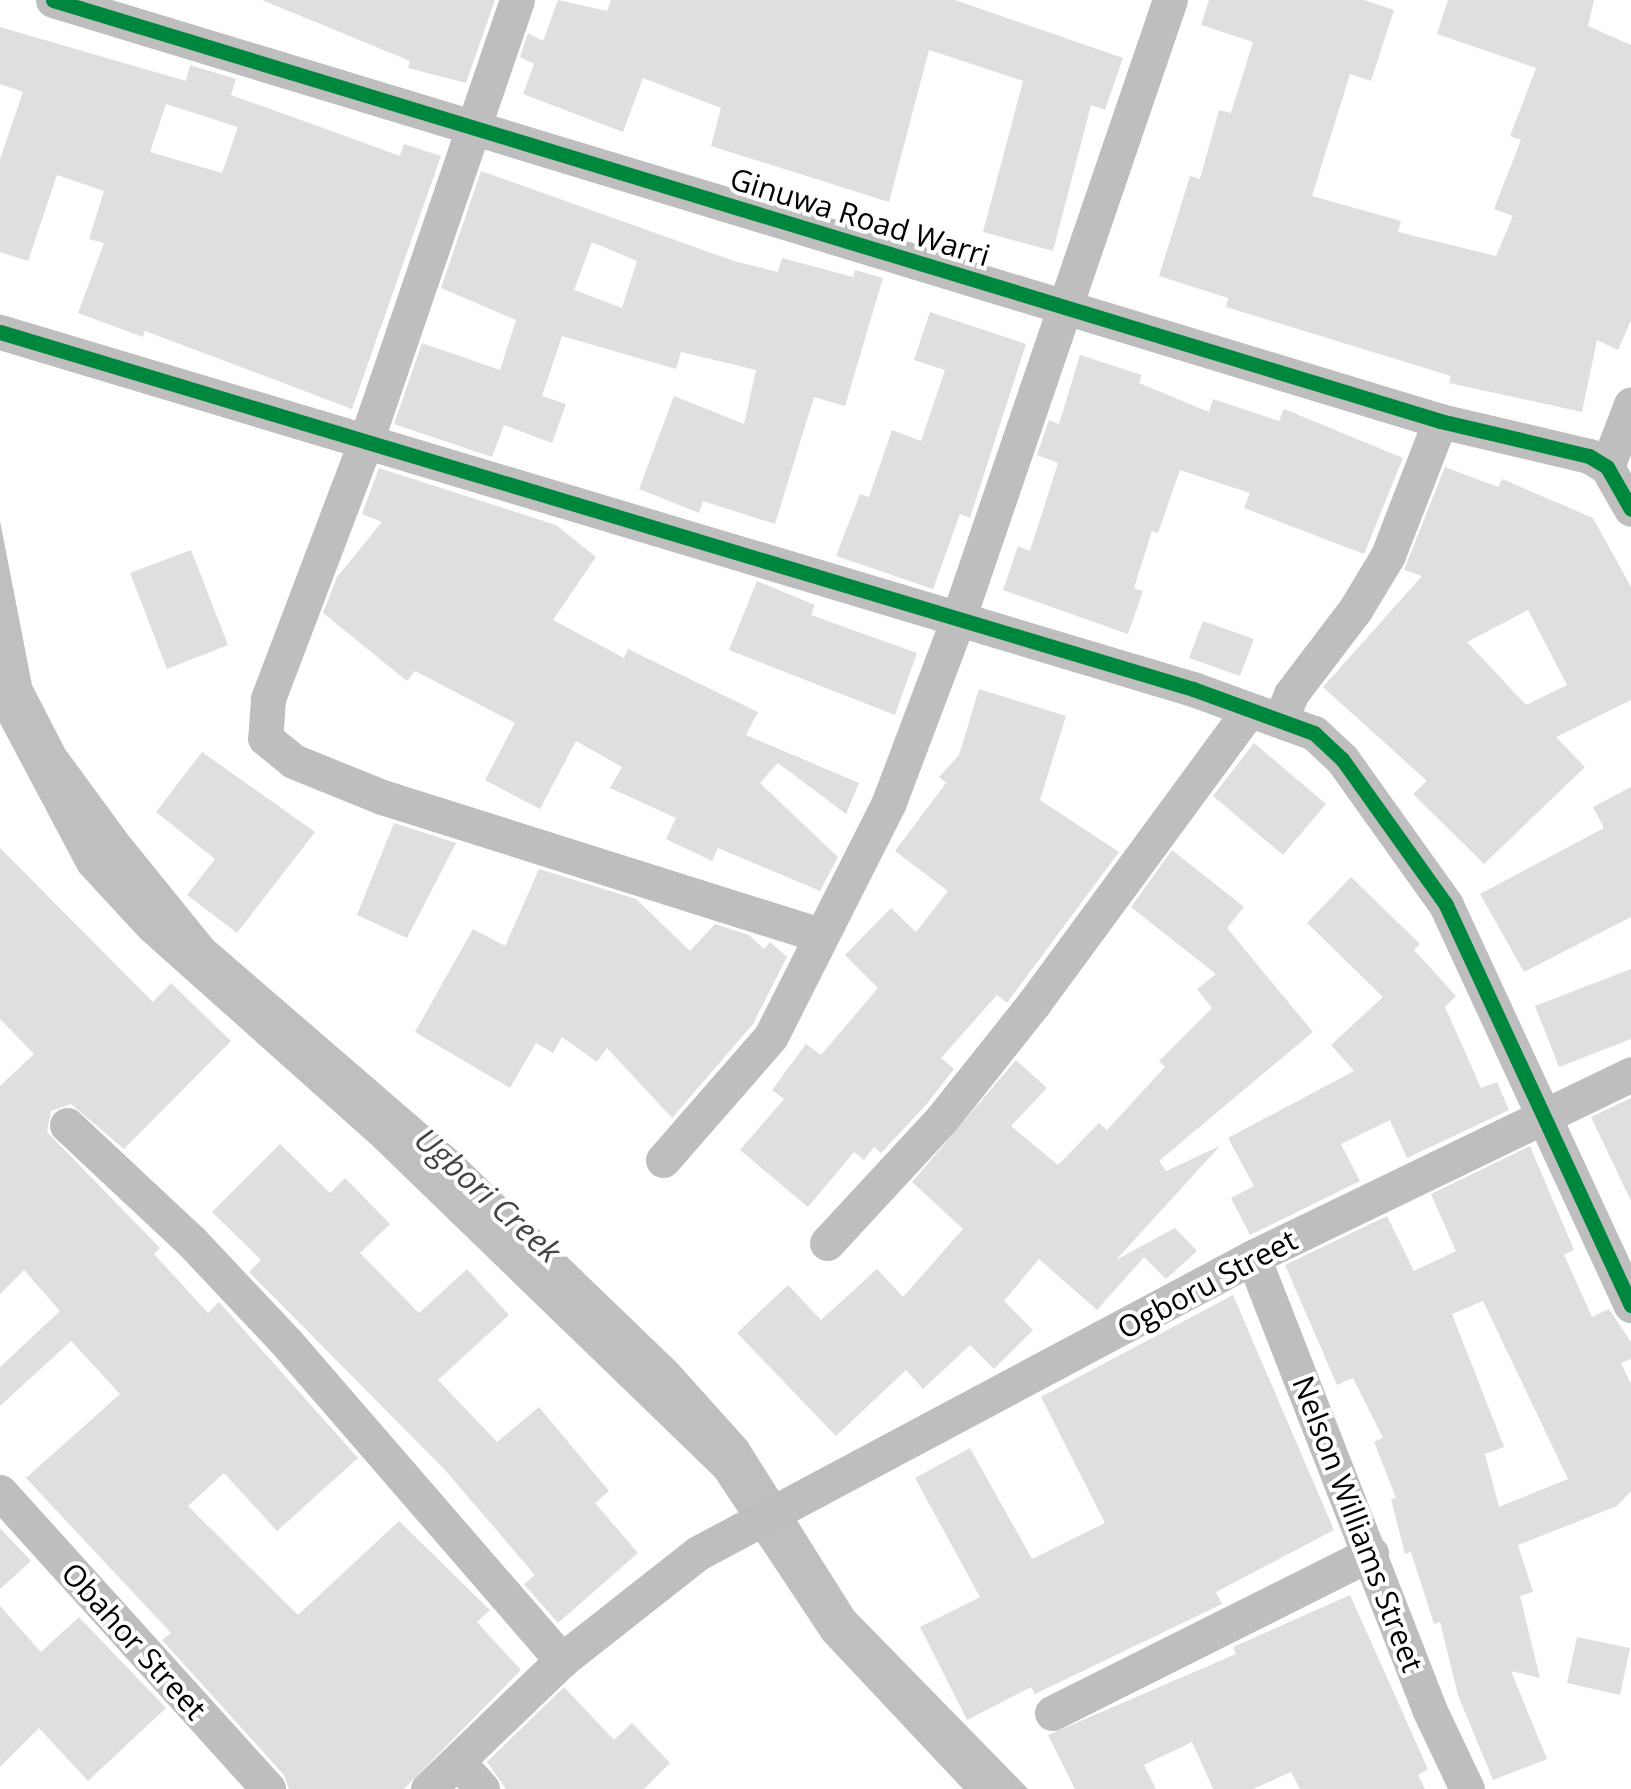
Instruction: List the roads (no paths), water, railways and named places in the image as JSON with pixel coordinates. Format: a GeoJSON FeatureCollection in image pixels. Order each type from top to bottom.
{"type":"FeatureCollection","features":[{"type":"Feature","properties":{"kind":"street"},"geometry":{"type":"LineString","coordinates":[[517,0],[367,438],[268,698],[265,738],[293,761],[382,797],[820,935]]}},
{"type":"Feature","properties":{"kind":"street","name":"Ginuwa Road Warri"},"geometry":{"type":"LineString","coordinates":[[64,2],[1440,421],[1590,456],[1606,467]]}},
{"type":"Feature","properties":{"kind":"street"},"geometry":{"type":"LineString","coordinates":[[663,1160],[771,1036],[800,989],[820,935],[889,802],[957,622],[1066,308],[1159,3]]}},
{"type":"Feature","properties":{"kind":"street"},"geometry":{"type":"LineString","coordinates":[[0,332],[367,438],[1265,714],[1314,734],[1342,759],[1410,849],[1446,905],[1540,1117],[1631,1305]]}},
{"type":"Feature","properties":{"kind":"street"},"geometry":{"type":"LineString","coordinates":[[1631,404],[1606,467],[1631,508]]}},
{"type":"Feature","properties":{"kind":"street"},"geometry":{"type":"LineString","coordinates":[[827,1243],[942,1120],[1388,555],[1440,421]]}},
{"type":"Feature","properties":{"kind":"street","name":"Ogboru Street"},"geometry":{"type":"LineString","coordinates":[[428,1789],[562,1660],[660,1578],[1254,1257],[1631,1074]]}},
{"type":"Feature","properties":{"kind":"street"},"geometry":{"type":"LineString","coordinates":[[67,1125],[191,1240],[287,1343],[562,1660]]}},
{"type":"Feature","properties":{"kind":"street","name":"Nelson Williams Street"},"geometry":{"type":"LineString","coordinates":[[1254,1257],[1467,1789]]}},
{"type":"Feature","properties":{"kind":"street","name":"Obahor Street"},"geometry":{"type":"LineString","coordinates":[[0,1492],[268,1789]]}},
{"type":"Feature","properties":{"kind":"street"},"geometry":{"type":"LineString","coordinates":[[1052,1713],[1371,1553]]}},
{"type":"Feature","properties":{"kind":"street"},"geometry":{"type":"LineString","coordinates":[[458,1762],[482,1789]]}},
{"type":"Feature","properties":{"kind":"water","name":"Ugbori Creek"},"geometry":{"type":"Polygon","coordinates":[[[0,521],[32,685],[65,749],[213,940],[456,1150],[677,1363],[747,1441],[854,1611],[1028,1789],[963,1789],[823,1640],[715,1477],[372,1145],[140,938],[79,872],[0,723],[0,521]]]}}]}
